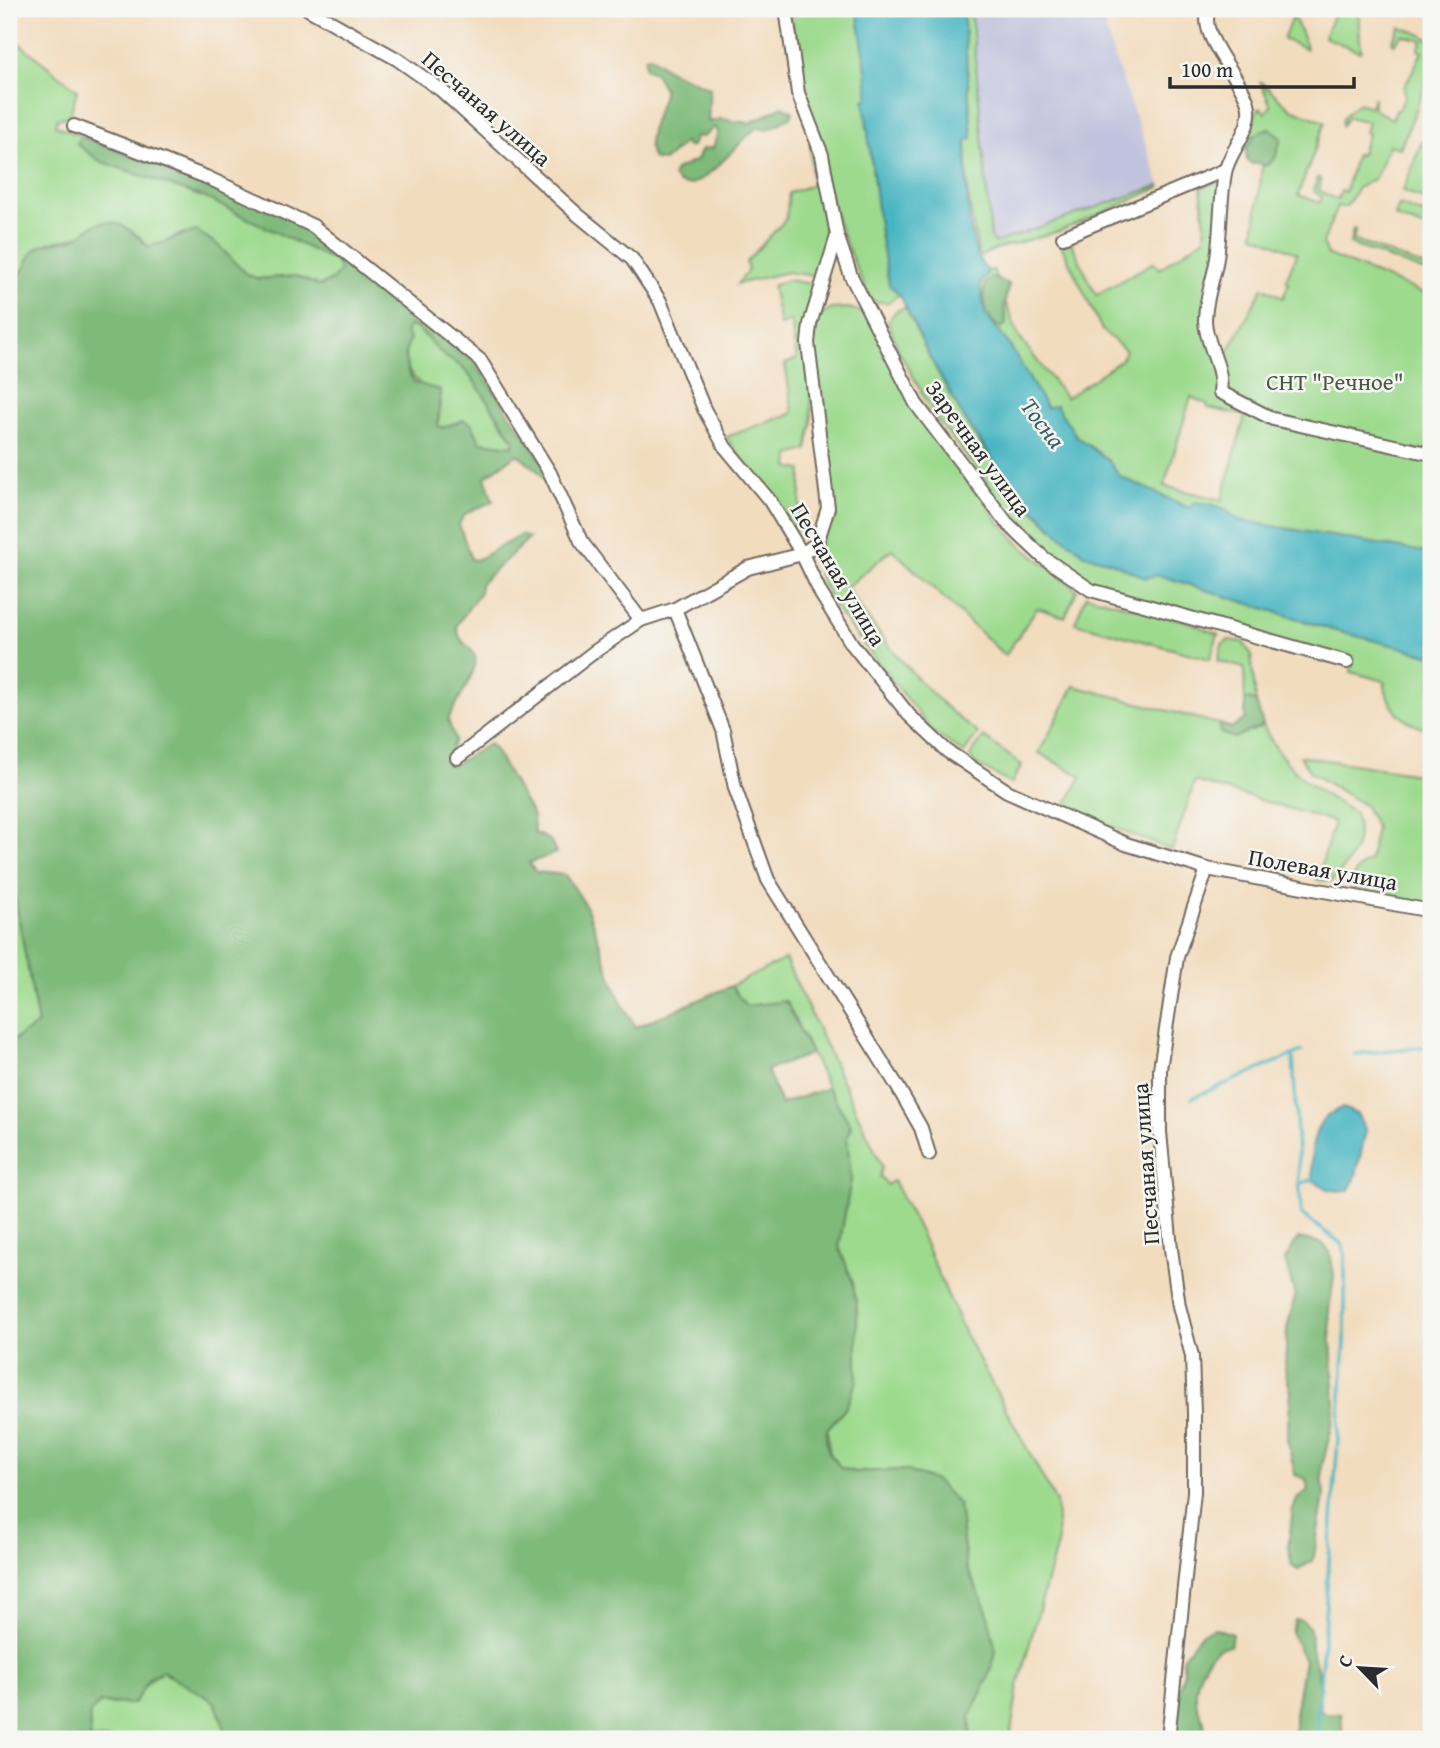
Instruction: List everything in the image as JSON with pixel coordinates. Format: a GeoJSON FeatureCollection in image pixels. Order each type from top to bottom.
{"type":"FeatureCollection","features":[{"type":"Feature","properties":{"kind":"street","name":"Песчаная улица"},"geometry":{"type":"LineString","coordinates":[[308,9],[397,59],[441,90],[578,215],[632,258],[660,301],[704,409],[725,447],[770,501],[852,644],[909,715],[947,751],[1007,791],[1078,825],[1126,844],[1207,869],[1177,957],[1160,1069],[1160,1132],[1171,1249],[1179,1306],[1192,1356],[1194,1412],[1194,1492],[1168,1739]]}},
{"type":"Feature","properties":{"kind":"street","name":"Заречная улица"},"geometry":{"type":"LineString","coordinates":[[786,9],[798,93],[822,155],[837,235],[851,276],[916,404],[1023,541],[1091,590],[1347,662]]}},
{"type":"Feature","properties":{"kind":"street"},"geometry":{"type":"LineString","coordinates":[[1209,11],[1208,34],[1230,65],[1249,104],[1244,132],[1225,170],[1217,258],[1205,322],[1222,378],[1220,392],[1273,419],[1431,454]]}},
{"type":"Feature","properties":{"kind":"street"},"geometry":{"type":"LineString","coordinates":[[74,126],[206,177],[313,226],[480,360],[550,473],[581,541],[641,620]]}},
{"type":"Feature","properties":{"kind":"street"},"geometry":{"type":"LineString","coordinates":[[1063,237],[1225,170]]}},
{"type":"Feature","properties":{"kind":"street"},"geometry":{"type":"LineString","coordinates":[[457,758],[594,652],[641,620],[676,608],[748,568],[802,554],[817,543],[828,508],[808,342],[812,315],[837,235]]}},
{"type":"Feature","properties":{"kind":"street"},"geometry":{"type":"LineString","coordinates":[[676,608],[723,730],[735,788],[768,880],[896,1084],[921,1128],[929,1154]]}},
{"type":"Feature","properties":{"kind":"street","name":"Полевая улица"},"geometry":{"type":"LineString","coordinates":[[1207,869],[1431,911]]}},
{"type":"Feature","properties":{"kind":"shaded area"},"geometry":{"type":"Polygon","coordinates":[[[971,9],[1100,9],[1113,54],[1160,185],[995,244],[991,239],[971,9]]]}},
{"type":"Feature","properties":{"kind":"green space"},"geometry":{"type":"Polygon","coordinates":[[[790,9],[857,9],[867,77],[868,99],[864,100],[880,233],[889,284],[900,294],[887,303],[872,301],[829,196],[802,83],[790,9]]]}},
{"type":"Feature","properties":{"kind":"green space"},"geometry":{"type":"Polygon","coordinates":[[[963,9],[971,9],[991,238],[995,243],[1160,185],[1161,187],[1060,231],[996,249],[979,257],[968,196],[966,140],[972,138],[963,9]]]}},
{"type":"Feature","properties":{"kind":"green space"},"geometry":{"type":"Polygon","coordinates":[[[1336,9],[1358,9],[1361,52],[1324,37],[1336,9]]]}},
{"type":"Feature","properties":{"kind":"green space"},"geometry":{"type":"Polygon","coordinates":[[[1293,15],[1307,47],[1306,49],[1283,39],[1293,15]]]}},
{"type":"Feature","properties":{"kind":"green space","name":"СНТ \"Речное\""},"geometry":{"type":"Polygon","coordinates":[[[1400,27],[1429,40],[1430,63],[1422,94],[1400,148],[1389,145],[1375,178],[1358,188],[1346,207],[1337,206],[1323,243],[1328,255],[1431,296],[1431,553],[1237,520],[1227,510],[1187,507],[1121,477],[1104,457],[1077,437],[1056,405],[1047,409],[1009,344],[985,314],[980,286],[988,271],[993,270],[1019,337],[1066,398],[1121,360],[1126,351],[1102,330],[1061,245],[1071,242],[1096,295],[1154,262],[1159,269],[1206,237],[1201,187],[1230,177],[1222,260],[1211,317],[1222,363],[1263,287],[1283,298],[1289,283],[1286,280],[1297,253],[1254,235],[1264,151],[1254,146],[1244,147],[1257,110],[1261,108],[1265,113],[1271,106],[1260,81],[1291,109],[1325,122],[1298,195],[1320,203],[1322,197],[1313,190],[1318,178],[1321,179],[1319,190],[1337,200],[1341,191],[1345,192],[1356,154],[1360,155],[1368,134],[1365,132],[1368,122],[1348,117],[1342,126],[1344,117],[1359,103],[1370,107],[1374,97],[1374,109],[1392,119],[1396,110],[1399,110],[1405,95],[1404,88],[1422,52],[1418,50],[1422,40],[1402,35],[1394,44],[1392,41],[1400,27]],[[1191,397],[1164,486],[1222,500],[1245,416],[1208,408],[1207,404],[1191,397]]]}},
{"type":"Feature","properties":{"kind":"green space"},"geometry":{"type":"Polygon","coordinates":[[[9,35],[77,90],[70,116],[57,119],[55,125],[81,136],[77,144],[100,161],[206,198],[335,261],[340,270],[332,280],[320,286],[296,276],[258,279],[183,233],[160,245],[147,246],[139,236],[93,225],[72,238],[37,249],[20,274],[9,281],[9,35]]]}},
{"type":"Feature","properties":{"kind":"green space"},"geometry":{"type":"Polygon","coordinates":[[[650,56],[668,70],[710,88],[708,122],[721,119],[750,123],[783,106],[793,112],[791,117],[770,128],[756,129],[703,178],[691,184],[681,184],[673,176],[675,170],[697,160],[702,149],[713,148],[718,132],[715,127],[703,137],[696,136],[692,146],[687,147],[685,142],[664,161],[653,159],[650,134],[664,89],[655,73],[645,68],[645,58],[650,56]]]}},
{"type":"Feature","properties":{"kind":"green space"},"geometry":{"type":"Polygon","coordinates":[[[1270,128],[1281,138],[1275,159],[1265,166],[1260,163],[1252,164],[1247,160],[1246,149],[1255,134],[1270,128]]]}},
{"type":"Feature","properties":{"kind":"green space"},"geometry":{"type":"Polygon","coordinates":[[[1431,130],[1431,202],[1403,191],[1422,141],[1426,142],[1431,130]]]}},
{"type":"Feature","properties":{"kind":"green space"},"geometry":{"type":"Polygon","coordinates":[[[81,136],[294,219],[334,244],[474,361],[544,464],[557,499],[539,472],[519,455],[514,456],[485,477],[493,501],[465,514],[459,524],[471,559],[476,560],[521,535],[529,538],[480,584],[480,592],[457,625],[460,637],[473,652],[475,663],[470,679],[448,720],[455,739],[447,759],[452,766],[489,744],[494,749],[533,816],[534,833],[550,840],[556,853],[529,863],[536,872],[565,875],[579,894],[619,997],[636,1027],[731,986],[746,1006],[786,1001],[811,1054],[767,1070],[781,1104],[828,1088],[851,1126],[847,1138],[851,1179],[839,1247],[853,1283],[857,1311],[857,1381],[845,1409],[827,1429],[826,1442],[830,1455],[841,1468],[856,1472],[904,1470],[936,1481],[959,1505],[966,1566],[987,1611],[996,1651],[988,1679],[970,1715],[971,1739],[229,1739],[215,1702],[162,1671],[149,1678],[134,1704],[100,1703],[90,1713],[90,1739],[9,1739],[9,1043],[38,1024],[9,866],[9,281],[20,274],[32,253],[40,246],[73,239],[102,222],[124,227],[147,246],[197,231],[218,245],[246,274],[258,279],[296,276],[320,286],[332,280],[340,270],[335,261],[206,198],[100,161],[77,144],[81,136]],[[409,325],[405,333],[410,339],[406,350],[407,367],[415,383],[440,390],[438,425],[442,428],[464,420],[472,424],[480,442],[513,446],[514,440],[475,382],[462,367],[443,355],[418,329],[409,325]]]}},
{"type":"Feature","properties":{"kind":"green space"},"geometry":{"type":"Polygon","coordinates":[[[810,141],[821,175],[827,209],[827,242],[821,277],[787,272],[737,284],[748,270],[746,262],[786,219],[789,193],[812,185],[810,141]]]}},
{"type":"Feature","properties":{"kind":"green space"},"geometry":{"type":"Polygon","coordinates":[[[1399,205],[1431,217],[1431,230],[1395,217],[1399,205]]]}},
{"type":"Feature","properties":{"kind":"green space"},"geometry":{"type":"Polygon","coordinates":[[[1353,229],[1356,230],[1353,240],[1431,269],[1431,274],[1350,244],[1353,229]]]}},
{"type":"Feature","properties":{"kind":"green space"},"geometry":{"type":"Polygon","coordinates":[[[991,277],[1009,284],[1004,307],[1006,324],[1001,328],[987,312],[985,304],[984,289],[991,277]]]}},
{"type":"Feature","properties":{"kind":"green space"},"geometry":{"type":"Polygon","coordinates":[[[787,280],[818,285],[808,315],[812,424],[807,450],[790,455],[789,467],[802,470],[799,529],[794,529],[726,437],[793,413],[785,364],[797,359],[791,321],[780,325],[772,286],[787,280]]]}},
{"type":"Feature","properties":{"kind":"green space"},"geometry":{"type":"Polygon","coordinates":[[[905,307],[960,412],[1006,479],[1032,509],[1061,535],[1093,557],[1141,574],[1158,575],[1332,630],[1431,655],[1431,905],[1353,889],[1354,876],[1370,860],[1376,827],[1365,806],[1310,772],[1300,756],[1425,775],[1428,730],[1397,713],[1389,699],[1384,681],[1351,672],[1354,658],[1250,634],[1094,587],[1045,553],[1006,516],[991,488],[936,418],[898,350],[888,321],[896,311],[905,307]]]}},
{"type":"Feature","properties":{"kind":"green space"},"geometry":{"type":"Polygon","coordinates":[[[849,308],[864,313],[999,522],[1019,544],[1077,590],[1065,617],[1037,608],[1005,656],[892,549],[846,588],[874,627],[923,685],[978,733],[964,753],[932,731],[833,605],[820,578],[815,556],[829,514],[813,344],[817,315],[832,309],[849,308]]]}},
{"type":"Feature","properties":{"kind":"green space"},"geometry":{"type":"Polygon","coordinates":[[[408,325],[418,329],[443,355],[462,367],[514,441],[513,446],[480,442],[464,420],[441,428],[438,425],[441,402],[418,382],[408,368],[406,350],[410,339],[405,334],[408,325]]]}},
{"type":"Feature","properties":{"kind":"green space"},"geometry":{"type":"Polygon","coordinates":[[[1086,595],[1189,622],[1218,634],[1210,659],[1075,623],[1086,595]]]}},
{"type":"Feature","properties":{"kind":"green space"},"geometry":{"type":"Polygon","coordinates":[[[1228,640],[1243,642],[1251,654],[1256,702],[1245,700],[1244,668],[1218,661],[1222,644],[1228,640]]]}},
{"type":"Feature","properties":{"kind":"green space"},"geometry":{"type":"Polygon","coordinates":[[[1074,686],[1219,724],[1220,733],[1251,732],[1263,725],[1280,754],[1301,777],[1355,813],[1357,842],[1345,866],[1332,881],[1317,880],[1334,822],[1195,781],[1172,850],[1064,809],[1081,776],[1039,753],[1074,686]]]}},
{"type":"Feature","properties":{"kind":"green space"},"geometry":{"type":"Polygon","coordinates":[[[1245,700],[1256,702],[1263,725],[1234,738],[1220,733],[1219,724],[1232,728],[1245,719],[1245,700]]]}},
{"type":"Feature","properties":{"kind":"green space"},"geometry":{"type":"Polygon","coordinates":[[[984,737],[1022,765],[1011,784],[973,762],[970,756],[984,737]]]}},
{"type":"Feature","properties":{"kind":"green space"},"geometry":{"type":"Polygon","coordinates":[[[9,866],[38,1025],[9,1043],[9,866]]]}},
{"type":"Feature","properties":{"kind":"green space"},"geometry":{"type":"Polygon","coordinates":[[[785,959],[882,1166],[880,1177],[887,1185],[893,1181],[920,1232],[964,1332],[1056,1502],[1058,1541],[1018,1686],[1010,1739],[971,1739],[970,1715],[993,1666],[987,1611],[966,1566],[959,1505],[936,1481],[904,1470],[856,1472],[841,1468],[830,1456],[827,1429],[845,1409],[857,1381],[857,1311],[853,1283],[839,1247],[851,1179],[847,1138],[851,1126],[828,1088],[786,1001],[746,1006],[731,986],[785,959]]]}},
{"type":"Feature","properties":{"kind":"green space"},"geometry":{"type":"Polygon","coordinates":[[[1298,1238],[1322,1243],[1330,1252],[1334,1276],[1329,1310],[1335,1403],[1322,1466],[1324,1496],[1313,1561],[1298,1569],[1292,1566],[1288,1547],[1293,1509],[1298,1498],[1308,1490],[1306,1479],[1295,1475],[1287,1438],[1291,1392],[1285,1369],[1287,1329],[1295,1296],[1285,1260],[1298,1238]]]}},
{"type":"Feature","properties":{"kind":"green space"},"geometry":{"type":"Polygon","coordinates":[[[1295,1620],[1301,1620],[1310,1628],[1311,1648],[1318,1672],[1320,1709],[1325,1713],[1341,1714],[1343,1739],[1295,1739],[1295,1714],[1304,1660],[1291,1632],[1295,1620]]]}},
{"type":"Feature","properties":{"kind":"green space"},"geometry":{"type":"Polygon","coordinates":[[[1215,1628],[1232,1634],[1230,1646],[1222,1647],[1209,1657],[1198,1681],[1197,1704],[1204,1725],[1203,1739],[1177,1739],[1178,1695],[1184,1670],[1182,1658],[1202,1633],[1215,1628]]]}},
{"type":"Feature","properties":{"kind":"green space"},"geometry":{"type":"Polygon","coordinates":[[[162,1671],[215,1702],[229,1739],[90,1739],[90,1713],[101,1703],[123,1703],[131,1699],[162,1671]]]}},
{"type":"Feature","properties":{"kind":"water","name":"Тосна"},"geometry":{"type":"Polygon","coordinates":[[[857,9],[963,9],[972,139],[966,140],[968,209],[975,246],[980,261],[988,271],[980,286],[985,314],[1009,344],[1047,408],[1056,405],[1077,437],[1108,460],[1121,477],[1187,507],[1191,507],[1194,502],[1211,504],[1227,510],[1238,520],[1431,553],[1431,655],[1333,630],[1159,575],[1145,578],[1109,561],[1086,555],[1059,534],[1010,484],[963,416],[929,356],[900,295],[889,285],[864,100],[868,99],[867,77],[857,9]]]}},
{"type":"Feature","properties":{"kind":"water"},"geometry":{"type":"Polygon","coordinates":[[[1343,1108],[1357,1114],[1366,1131],[1355,1179],[1348,1191],[1330,1190],[1314,1181],[1312,1170],[1312,1148],[1319,1127],[1333,1112],[1343,1108]]]}},
{"type":"Feature","properties":{"kind":"waterway"},"geometry":{"type":"LineString","coordinates":[[1355,1054],[1431,1046]]}},
{"type":"Feature","properties":{"kind":"waterway"},"geometry":{"type":"LineString","coordinates":[[1192,1098],[1302,1051]]}},
{"type":"Feature","properties":{"kind":"waterway"},"geometry":{"type":"LineString","coordinates":[[1293,1055],[1301,1214],[1342,1244],[1345,1255],[1345,1342],[1316,1739]]}},
{"type":"Feature","properties":{"kind":"waterway"},"geometry":{"type":"LineString","coordinates":[[1299,1184],[1314,1179]]}}]}
